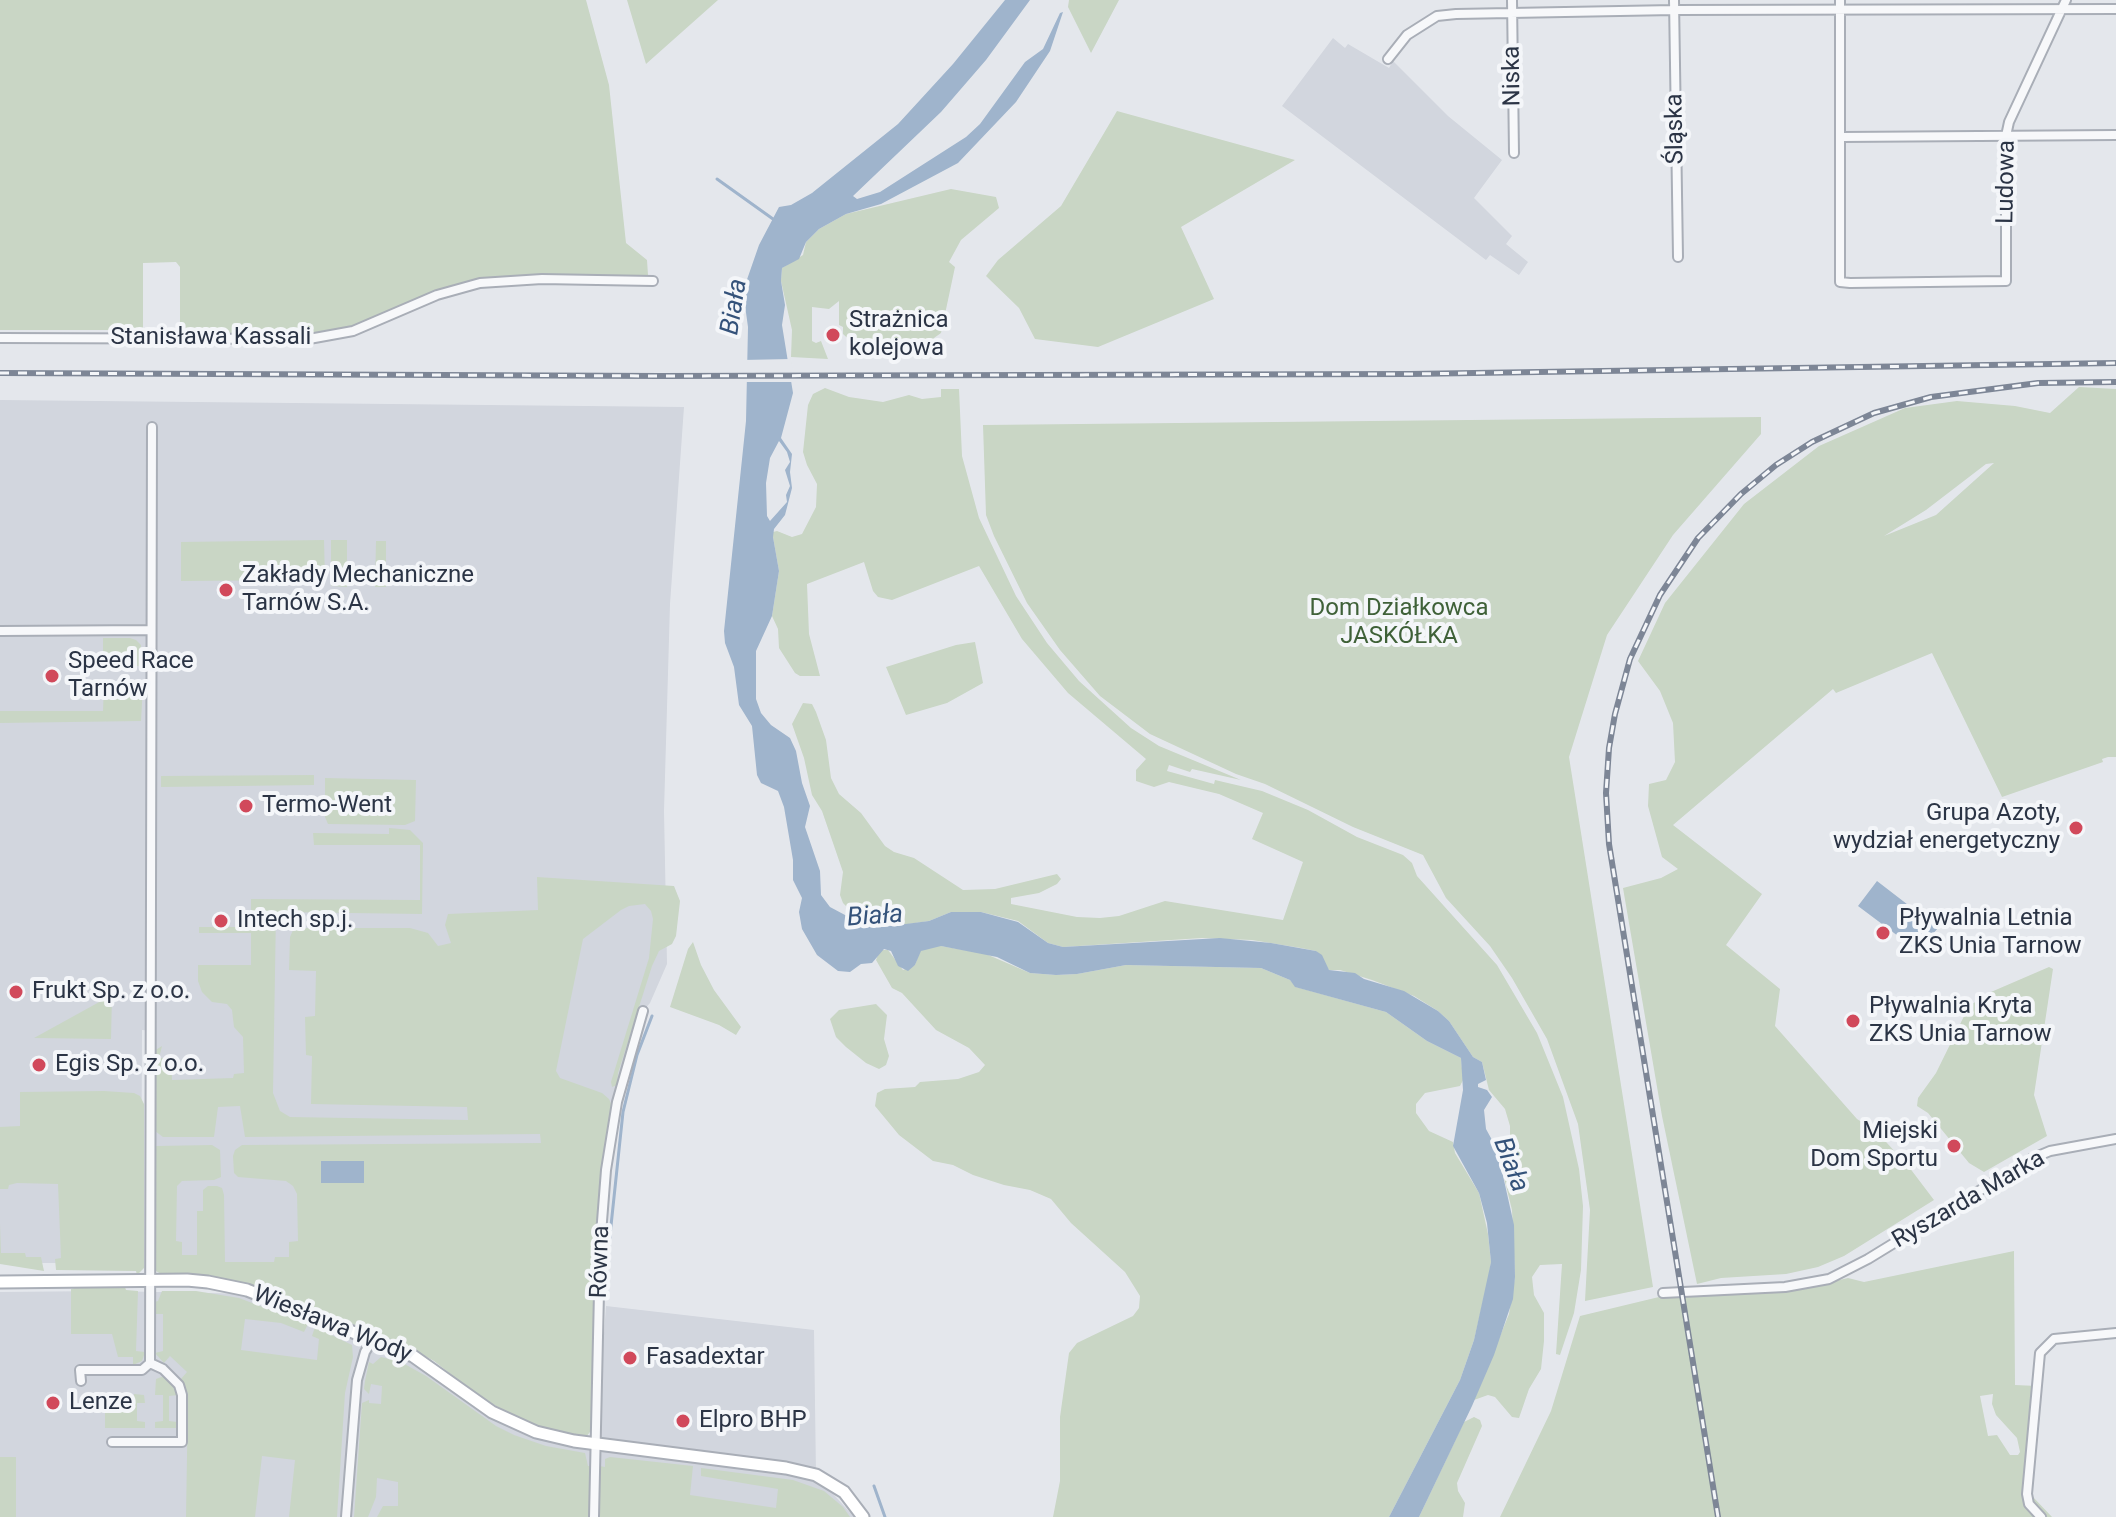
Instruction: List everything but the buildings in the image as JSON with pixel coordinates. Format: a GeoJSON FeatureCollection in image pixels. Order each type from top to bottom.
{"type":"FeatureCollection","features":[{"type":"Feature","properties":{"kind":"street","name":"Niska"},"geometry":{"type":"LineString","coordinates":[[1512,0],[1514,153]]}},
{"type":"Feature","properties":{"kind":"street","name":"Ludowa"},"geometry":{"type":"LineString","coordinates":[[1842,137],[1840,282],[2006,281],[2006,136],[2009,122],[2066,0]]}},
{"type":"Feature","properties":{"kind":"street"},"geometry":{"type":"LineString","coordinates":[[1388,59],[1407,35],[1437,16],[1674,5],[2116,9]]}},
{"type":"Feature","properties":{"kind":"street","name":"Śląska"},"geometry":{"type":"LineString","coordinates":[[1674,5],[1678,257]]}},
{"type":"Feature","properties":{"kind":"street"},"geometry":{"type":"LineString","coordinates":[[1840,5],[1842,137],[2116,135]]}},
{"type":"Feature","properties":{"kind":"street","name":"Stanisława Kassali"},"geometry":{"type":"LineString","coordinates":[[0,338],[309,339],[353,331],[437,295],[480,283],[542,279],[653,281]]}},
{"type":"Feature","properties":{"kind":"street"},"geometry":{"type":"LineString","coordinates":[[150,1363],[152,427]]}},
{"type":"Feature","properties":{"kind":"street"},"geometry":{"type":"LineString","coordinates":[[0,631],[151,630]]}},
{"type":"Feature","properties":{"kind":"street","name":"Równa"},"geometry":{"type":"LineString","coordinates":[[594,1517],[600,1247],[606,1170],[617,1102],[643,1011]]}},
{"type":"Feature","properties":{"kind":"street","name":"Ryszarda Marka"},"geometry":{"type":"LineString","coordinates":[[1663,1293],[1785,1287],[1829,1279],[1857,1266],[2031,1159],[2050,1151],[2116,1139]]}},
{"type":"Feature","properties":{"kind":"street","name":"Wiesława Wody"},"geometry":{"type":"LineString","coordinates":[[0,1282],[208,1282],[247,1290],[373,1339],[430,1366],[504,1419],[552,1437],[786,1468],[816,1475],[844,1492],[863,1517]]}},
{"type":"Feature","properties":{"kind":"street"},"geometry":{"type":"LineString","coordinates":[[2041,1517],[2029,1504],[2027,1494],[2040,1353],[2054,1339],[2116,1333]]}},
{"type":"Feature","properties":{"kind":"street"},"geometry":{"type":"LineString","coordinates":[[346,1517],[357,1380],[365,1352],[373,1339]]}},
{"type":"Feature","properties":{"kind":"street"},"geometry":{"type":"LineString","coordinates":[[81,1381],[80,1370],[142,1370],[150,1363]]}},
{"type":"Feature","properties":{"kind":"street"},"geometry":{"type":"LineString","coordinates":[[112,1442],[182,1442],[182,1395],[179,1385],[163,1369],[150,1363]]}},
{"type":"Feature","properties":{"kind":"shaded area"},"geometry":{"type":"Polygon","coordinates":[[[1333,38],[1345,48],[1348,44],[1389,68],[1393,61],[1448,116],[1502,160],[1474,198],[1512,236],[1506,244],[1528,262],[1519,275],[1490,255],[1486,260],[1282,106],[1333,38]]]}},
{"type":"Feature","properties":{"kind":"shaded area","name":"Zakłady Mechaniczne Tarnów S.A."},"geometry":{"type":"Polygon","coordinates":[[[0,400],[684,407],[670,604],[664,811],[667,964],[650,1003],[643,1011],[626,1066],[604,1196],[300,1256],[266,1269],[154,1267],[154,1031],[142,1030],[141,1263],[25,1263],[0,1259],[0,400]]]}},
{"type":"Feature","properties":{"kind":"shaded area"},"geometry":{"type":"Polygon","coordinates":[[[0,1292],[258,1294],[392,1347],[492,1412],[563,1439],[596,1444],[606,1306],[814,1330],[816,1475],[854,1517],[0,1517],[0,1292]]]}},
{"type":"Feature","properties":{"kind":"green space"},"geometry":{"type":"Polygon","coordinates":[[[0,0],[586,0],[609,85],[626,243],[647,260],[648,275],[485,278],[434,292],[350,328],[328,334],[180,333],[180,267],[176,262],[143,263],[143,330],[0,330],[0,0]]]}},
{"type":"Feature","properties":{"kind":"green space"},"geometry":{"type":"Polygon","coordinates":[[[627,0],[718,0],[646,64],[627,0]]]}},
{"type":"Feature","properties":{"kind":"green space"},"geometry":{"type":"Polygon","coordinates":[[[1069,0],[1119,0],[1091,53],[1068,7],[1069,0]]]}},
{"type":"Feature","properties":{"kind":"green space"},"geometry":{"type":"Polygon","coordinates":[[[1117,111],[1295,160],[1181,227],[1214,299],[1098,347],[1035,339],[1019,308],[986,276],[998,260],[1061,206],[1117,111]]]}},
{"type":"Feature","properties":{"kind":"green space"},"geometry":{"type":"Polygon","coordinates":[[[951,189],[996,197],[999,208],[961,240],[949,262],[955,267],[941,333],[927,343],[889,344],[867,356],[843,334],[843,327],[839,325],[839,301],[829,309],[812,307],[812,341],[821,341],[828,359],[791,357],[792,330],[781,281],[782,268],[803,255],[806,242],[819,229],[846,214],[951,189]]]}},
{"type":"Feature","properties":{"kind":"green space"},"geometry":{"type":"Polygon","coordinates":[[[2079,387],[2116,389],[2116,757],[2102,759],[2103,762],[2002,797],[1932,653],[1836,693],[1833,689],[1673,825],[1762,894],[1726,945],[1780,989],[1775,1026],[1857,1119],[1876,1131],[1909,1167],[1934,1200],[1844,1256],[1818,1267],[1786,1274],[1721,1278],[1697,1284],[1662,1116],[1623,888],[1661,878],[1678,869],[1662,857],[1648,806],[1649,784],[1666,780],[1675,762],[1673,723],[1660,691],[1638,661],[1665,603],[1744,504],[1819,446],[1905,408],[1957,401],[2015,406],[2050,413],[2079,387]],[[1994,463],[1986,464],[1926,510],[1884,536],[1936,515],[1994,463]]]}},
{"type":"Feature","properties":{"kind":"green space"},"geometry":{"type":"Polygon","coordinates":[[[825,388],[849,397],[883,402],[909,395],[922,399],[941,397],[941,389],[959,389],[962,456],[979,518],[1016,596],[1047,643],[1079,681],[1131,728],[1159,746],[1241,780],[1192,769],[1190,772],[1169,765],[1167,771],[1214,784],[1215,780],[1262,791],[1308,810],[1357,837],[1403,855],[1412,863],[1417,876],[1497,965],[1537,1033],[1563,1097],[1579,1169],[1583,1206],[1581,1270],[1574,1313],[1560,1355],[1556,1354],[1562,1264],[1540,1265],[1532,1277],[1534,1295],[1544,1313],[1544,1341],[1541,1369],[1529,1389],[1519,1418],[1512,1417],[1495,1397],[1488,1395],[1474,1400],[1509,1314],[1515,1277],[1512,1210],[1500,1161],[1510,1135],[1510,1126],[1505,1109],[1489,1090],[1482,1062],[1473,1057],[1449,1021],[1438,1011],[1414,996],[1372,980],[1340,970],[1329,970],[1316,951],[1301,948],[1252,940],[1202,938],[1063,947],[1048,943],[1018,921],[981,912],[951,912],[929,921],[894,926],[848,908],[843,903],[840,895],[843,872],[822,811],[812,795],[792,724],[803,703],[812,704],[816,712],[826,740],[831,778],[839,794],[861,813],[885,846],[914,858],[963,890],[995,889],[1057,874],[1061,879],[1057,884],[1039,893],[1011,898],[1011,904],[1077,917],[1100,918],[1119,916],[1165,901],[1283,920],[1303,862],[1252,839],[1263,813],[1219,794],[1169,782],[1154,787],[1136,781],[1136,770],[1146,759],[1068,693],[1022,639],[979,566],[892,600],[878,597],[873,591],[864,562],[807,584],[809,634],[820,676],[795,673],[779,648],[778,629],[772,616],[779,571],[773,532],[792,537],[802,534],[816,507],[817,484],[803,452],[808,405],[813,394],[825,388]]]}},
{"type":"Feature","properties":{"kind":"green space","name":"Dom Działkowca JASKÓŁKA"},"geometry":{"type":"Polygon","coordinates":[[[1761,417],[1761,434],[1673,535],[1607,635],[1569,757],[1653,1287],[1585,1301],[1590,1210],[1578,1124],[1547,1039],[1512,978],[1490,946],[1446,898],[1423,855],[1353,827],[1265,784],[1150,734],[1100,696],[1060,650],[1027,603],[994,536],[986,515],[983,425],[1761,417]]]}},
{"type":"Feature","properties":{"kind":"green space"},"geometry":{"type":"Polygon","coordinates":[[[324,540],[325,580],[181,581],[181,542],[324,540]]]}},
{"type":"Feature","properties":{"kind":"green space"},"geometry":{"type":"Polygon","coordinates":[[[331,540],[347,540],[347,587],[331,586],[331,540]]]}},
{"type":"Feature","properties":{"kind":"green space"},"geometry":{"type":"Polygon","coordinates":[[[376,541],[386,541],[386,587],[375,587],[376,541]]]}},
{"type":"Feature","properties":{"kind":"green space"},"geometry":{"type":"Polygon","coordinates":[[[103,638],[136,640],[141,645],[141,666],[103,667],[103,638]]]}},
{"type":"Feature","properties":{"kind":"green space"},"geometry":{"type":"Polygon","coordinates":[[[975,642],[983,683],[947,703],[906,715],[886,667],[975,642]]]}},
{"type":"Feature","properties":{"kind":"green space"},"geometry":{"type":"Polygon","coordinates":[[[104,685],[143,685],[141,721],[0,723],[0,711],[103,711],[104,685]]]}},
{"type":"Feature","properties":{"kind":"green space"},"geometry":{"type":"Polygon","coordinates":[[[314,775],[314,785],[161,787],[161,776],[314,775]]]}},
{"type":"Feature","properties":{"kind":"green space"},"geometry":{"type":"Polygon","coordinates":[[[325,778],[416,780],[415,821],[405,825],[328,824],[325,817],[325,778]]]}},
{"type":"Feature","properties":{"kind":"green space"},"geometry":{"type":"Polygon","coordinates":[[[389,828],[410,830],[423,843],[422,914],[276,912],[273,1093],[280,1111],[290,1117],[468,1120],[467,1107],[311,1104],[312,1056],[306,1055],[305,1017],[315,1016],[316,971],[289,970],[290,937],[294,928],[410,928],[428,933],[438,946],[451,943],[445,925],[448,914],[538,910],[537,877],[674,886],[680,901],[676,936],[672,944],[659,951],[652,966],[618,1073],[617,1085],[612,1087],[611,1082],[649,958],[653,919],[645,904],[621,910],[583,939],[556,1071],[560,1078],[602,1093],[612,1106],[595,1292],[593,1418],[586,1437],[548,1430],[515,1417],[411,1348],[267,1289],[209,1275],[163,1275],[154,1270],[153,1151],[156,1146],[212,1145],[220,1150],[221,1177],[182,1181],[177,1186],[176,1241],[182,1242],[182,1255],[197,1255],[197,1211],[203,1211],[203,1190],[208,1186],[217,1186],[222,1188],[224,1195],[225,1262],[274,1262],[275,1257],[289,1257],[289,1242],[298,1241],[297,1194],[286,1181],[238,1177],[234,1173],[233,1156],[242,1145],[541,1143],[540,1134],[245,1137],[240,1106],[218,1107],[214,1137],[163,1137],[155,1131],[154,1051],[162,1046],[159,1058],[171,1058],[172,1080],[233,1078],[234,1074],[244,1073],[243,1037],[234,1027],[232,1010],[227,1004],[212,1002],[202,992],[198,965],[251,965],[251,933],[199,933],[199,927],[251,927],[251,899],[420,900],[420,845],[314,845],[313,833],[389,834],[389,828]]]}},
{"type":"Feature","properties":{"kind":"green space"},"geometry":{"type":"Polygon","coordinates":[[[693,942],[714,990],[741,1027],[736,1035],[719,1025],[670,1007],[693,942]]]}},
{"type":"Feature","properties":{"kind":"green space"},"geometry":{"type":"Polygon","coordinates":[[[931,946],[986,954],[1030,973],[1056,975],[1126,965],[1261,968],[1290,980],[1296,987],[1386,1012],[1427,1041],[1461,1058],[1463,1080],[1460,1086],[1425,1093],[1416,1104],[1416,1113],[1429,1131],[1453,1142],[1455,1153],[1479,1193],[1491,1262],[1474,1340],[1460,1380],[1389,1517],[1053,1517],[1060,1481],[1060,1417],[1069,1353],[1077,1343],[1133,1316],[1139,1308],[1140,1296],[1125,1272],[1071,1223],[1051,1199],[933,1161],[899,1135],[875,1106],[877,1093],[885,1089],[958,1079],[979,1072],[985,1065],[969,1048],[936,1030],[902,993],[892,988],[876,960],[880,950],[888,950],[903,970],[915,965],[920,951],[931,946]]]}},
{"type":"Feature","properties":{"kind":"green space"},"geometry":{"type":"Polygon","coordinates":[[[2049,967],[2053,969],[2034,1095],[2047,1136],[1984,1172],[1969,1163],[1928,1113],[1917,1106],[1918,1098],[1936,1073],[1969,1006],[1991,992],[2049,967]]]}},
{"type":"Feature","properties":{"kind":"green space"},"geometry":{"type":"Polygon","coordinates":[[[112,995],[111,1039],[34,1038],[112,995]]]}},
{"type":"Feature","properties":{"kind":"green space"},"geometry":{"type":"Polygon","coordinates":[[[876,1004],[887,1015],[884,1039],[889,1056],[886,1065],[879,1069],[866,1063],[836,1037],[830,1019],[839,1010],[876,1004]]]}},
{"type":"Feature","properties":{"kind":"green space"},"geometry":{"type":"Polygon","coordinates":[[[20,1092],[134,1093],[140,1096],[144,1104],[144,1268],[137,1275],[136,1271],[56,1270],[55,1259],[61,1258],[58,1184],[17,1183],[9,1185],[8,1189],[0,1189],[0,1127],[20,1126],[20,1092]]]}},
{"type":"Feature","properties":{"kind":"green space"},"geometry":{"type":"Polygon","coordinates":[[[0,1224],[1,1253],[41,1257],[44,1271],[0,1264],[0,1224]]]}},
{"type":"Feature","properties":{"kind":"green space"},"geometry":{"type":"Polygon","coordinates":[[[2014,1251],[2015,1385],[2037,1386],[2028,1484],[2033,1497],[2052,1517],[1500,1517],[1551,1411],[1580,1316],[1659,1297],[1679,1295],[1684,1298],[1684,1295],[1800,1289],[1848,1278],[1864,1282],[2014,1251]],[[1993,1394],[1980,1396],[1988,1436],[1997,1435],[2010,1455],[2018,1455],[2017,1438],[1996,1415],[1992,1404],[1993,1394]]]}},
{"type":"Feature","properties":{"kind":"green space"},"geometry":{"type":"Polygon","coordinates":[[[125,1287],[126,1290],[138,1291],[136,1351],[145,1352],[142,1361],[133,1365],[133,1357],[118,1357],[112,1334],[71,1334],[71,1289],[125,1287]]]}},
{"type":"Feature","properties":{"kind":"green space"},"geometry":{"type":"Polygon","coordinates":[[[162,1291],[196,1291],[239,1298],[308,1324],[304,1332],[281,1323],[245,1319],[241,1350],[317,1360],[319,1339],[312,1336],[315,1327],[352,1345],[353,1357],[345,1393],[337,1517],[289,1517],[295,1460],[262,1456],[255,1517],[186,1517],[188,1394],[181,1379],[187,1372],[170,1356],[164,1363],[155,1353],[163,1351],[163,1314],[154,1314],[154,1302],[158,1301],[162,1291]]]}},
{"type":"Feature","properties":{"kind":"green space"},"geometry":{"type":"Polygon","coordinates":[[[381,1357],[401,1362],[426,1376],[496,1426],[514,1435],[546,1446],[585,1453],[588,1466],[592,1466],[592,1517],[377,1517],[383,1506],[398,1506],[398,1482],[377,1478],[376,1497],[368,1517],[354,1517],[362,1403],[369,1400],[369,1403],[381,1404],[382,1386],[371,1384],[369,1394],[364,1389],[365,1381],[369,1362],[373,1364],[381,1357]]]}},
{"type":"Feature","properties":{"kind":"green space"},"geometry":{"type":"Polygon","coordinates":[[[164,1376],[176,1388],[178,1395],[169,1396],[169,1421],[177,1422],[177,1428],[155,1428],[155,1422],[163,1421],[163,1395],[155,1395],[156,1379],[164,1376]]]}},
{"type":"Feature","properties":{"kind":"green space"},"geometry":{"type":"Polygon","coordinates":[[[120,1394],[123,1402],[134,1402],[134,1394],[144,1395],[145,1403],[137,1403],[137,1421],[145,1422],[145,1428],[105,1428],[105,1411],[120,1394]]]}},
{"type":"Feature","properties":{"kind":"green space"},"geometry":{"type":"Polygon","coordinates":[[[1474,1417],[1480,1420],[1482,1426],[1457,1483],[1465,1503],[1463,1517],[1419,1517],[1464,1422],[1474,1417]]]}},
{"type":"Feature","properties":{"kind":"green space"},"geometry":{"type":"Polygon","coordinates":[[[0,1457],[16,1457],[16,1517],[0,1517],[0,1457]]]}},
{"type":"Feature","properties":{"kind":"green space"},"geometry":{"type":"Polygon","coordinates":[[[605,1459],[693,1466],[690,1495],[776,1508],[778,1489],[701,1476],[701,1468],[793,1480],[824,1491],[850,1517],[599,1517],[600,1466],[605,1467],[605,1459]]]}},
{"type":"Feature","properties":{"kind":"water"},"geometry":{"type":"Polygon","coordinates":[[[1005,0],[1030,0],[986,60],[941,112],[853,196],[857,199],[880,192],[966,137],[980,124],[1025,62],[1043,49],[1063,12],[1050,51],[1016,102],[958,163],[881,204],[846,214],[819,229],[806,242],[799,259],[782,268],[785,305],[782,325],[793,393],[781,438],[792,454],[792,488],[785,515],[774,529],[779,571],[772,616],[756,651],[756,699],[761,713],[771,725],[790,738],[796,751],[810,806],[805,827],[820,871],[821,895],[830,907],[845,915],[863,917],[882,927],[929,921],[951,912],[981,912],[1018,922],[1048,943],[1063,947],[1220,938],[1271,943],[1316,951],[1322,955],[1329,970],[1355,973],[1364,979],[1404,991],[1449,1021],[1473,1057],[1482,1062],[1486,1080],[1478,1087],[1487,1090],[1492,1097],[1484,1110],[1486,1129],[1497,1149],[1514,1225],[1515,1277],[1513,1299],[1494,1355],[1419,1517],[1389,1517],[1460,1380],[1474,1340],[1491,1262],[1487,1223],[1479,1193],[1453,1146],[1463,1090],[1461,1058],[1427,1041],[1386,1012],[1295,987],[1290,980],[1261,968],[1126,965],[1056,975],[1030,973],[997,957],[941,946],[921,951],[915,965],[908,971],[898,966],[891,951],[884,949],[872,963],[861,964],[850,972],[838,971],[817,955],[802,929],[799,912],[802,898],[793,880],[793,860],[784,807],[778,791],[761,783],[757,775],[752,726],[739,705],[734,667],[725,643],[746,421],[748,327],[743,291],[759,245],[779,207],[791,205],[812,193],[898,124],[953,64],[1005,0]],[[779,441],[770,458],[766,483],[767,516],[770,521],[787,502],[790,486],[785,470],[790,462],[779,441]]]}},
{"type":"Feature","properties":{"kind":"water"},"geometry":{"type":"Polygon","coordinates":[[[1877,881],[1938,928],[1918,951],[1858,906],[1877,881]]]}},
{"type":"Feature","properties":{"kind":"water"},"geometry":{"type":"Polygon","coordinates":[[[321,1161],[364,1161],[364,1183],[321,1183],[321,1161]]]}},
{"type":"Feature","properties":{"kind":"pier"},"geometry":{"type":"Polygon","coordinates":[[[791,359],[796,382],[742,382],[742,360],[791,359]]]}},
{"type":"Feature","properties":{"kind":"waterway"},"geometry":{"type":"LineString","coordinates":[[717,179],[773,219]]}},
{"type":"Feature","properties":{"kind":"waterway"},"geometry":{"type":"LineString","coordinates":[[606,1273],[623,1112],[637,1055],[652,1016]]}},
{"type":"Feature","properties":{"kind":"waterway"},"geometry":{"type":"LineString","coordinates":[[874,1486],[885,1517]]}},
{"type":"Feature","properties":{"kind":"railway"},"geometry":{"type":"LineString","coordinates":[[0,373],[660,376],[1410,374],[2116,363]]}},
{"type":"Feature","properties":{"kind":"railway"},"geometry":{"type":"LineString","coordinates":[[1718,1517],[1609,844],[1606,793],[1609,748],[1630,659],[1660,595],[1698,538],[1741,494],[1776,465],[1812,442],[1874,413],[1931,397],[2038,383],[2116,382]]}},
{"type":"Feature","properties":{"kind":"place","name":"Strażnica kolejowa"},"geometry":{"type":"Point","coordinates":[833,335]}},
{"type":"Feature","properties":{"kind":"place","name":"Zakłady Mechaniczne Tarnów S.A."},"geometry":{"type":"Point","coordinates":[226,590]}},
{"type":"Feature","properties":{"kind":"place","name":"Speed Race Tarnów"},"geometry":{"type":"Point","coordinates":[52,676]}},
{"type":"Feature","properties":{"kind":"place","name":"Termo-Went"},"geometry":{"type":"Point","coordinates":[246,806]}},
{"type":"Feature","properties":{"kind":"place","name":"Grupa Azoty, wydział energetyczny"},"geometry":{"type":"Point","coordinates":[2076,828]}},
{"type":"Feature","properties":{"kind":"place","name":"Intech sp.j."},"geometry":{"type":"Point","coordinates":[221,921]}},
{"type":"Feature","properties":{"kind":"place","name":"Pływalnia Letnia ZKS Unia Tarnow"},"geometry":{"type":"Point","coordinates":[1883,933]}},
{"type":"Feature","properties":{"kind":"place","name":"Frukt Sp. z o.o."},"geometry":{"type":"Point","coordinates":[16,992]}},
{"type":"Feature","properties":{"kind":"place","name":"Pływalnia Kryta ZKS Unia Tarnow"},"geometry":{"type":"Point","coordinates":[1853,1021]}},
{"type":"Feature","properties":{"kind":"place","name":"Egis Sp. z o.o."},"geometry":{"type":"Point","coordinates":[39,1065]}},
{"type":"Feature","properties":{"kind":"place","name":"Miejski Dom Sportu"},"geometry":{"type":"Point","coordinates":[1954,1146]}},
{"type":"Feature","properties":{"kind":"place","name":"Fasadextar"},"geometry":{"type":"Point","coordinates":[630,1358]}},
{"type":"Feature","properties":{"kind":"place","name":"Lenze"},"geometry":{"type":"Point","coordinates":[53,1403]}},
{"type":"Feature","properties":{"kind":"place","name":"Elpro BHP"},"geometry":{"type":"Point","coordinates":[683,1421]}},
{"type":"Feature","properties":{"kind":"water label","name":"Biała"},"geometry":{"type":"Point","coordinates":[735,307]}},
{"type":"Feature","properties":{"kind":"water label","name":"Biała"},"geometry":{"type":"Point","coordinates":[875,917]}},
{"type":"Feature","properties":{"kind":"water label","name":"Biała"},"geometry":{"type":"Point","coordinates":[1510,1165]}}]}
